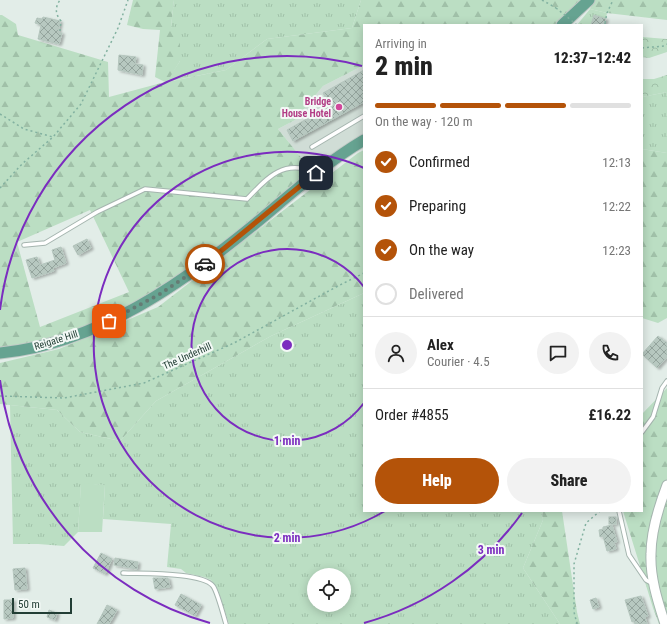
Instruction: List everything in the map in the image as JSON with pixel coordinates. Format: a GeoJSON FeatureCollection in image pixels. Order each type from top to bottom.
{"type":"FeatureCollection","features":[{"type":"Feature","properties":{"kind":"main road"},"geometry":{"type":"LineString","coordinates":[[563,24],[581,4],[589,0]]}},
{"type":"Feature","properties":{"kind":"main road","name":"Reigate Hill"},"geometry":{"type":"LineString","coordinates":[[0,353],[48,344],[91,329],[160,294],[210,260],[316,173],[363,141]]}},
{"type":"Feature","properties":{"kind":"street"},"geometry":{"type":"LineString","coordinates":[[665,624],[654,585],[651,554],[652,539],[667,485]]}},
{"type":"Feature","properties":{"kind":"lane"},"geometry":{"type":"LineString","coordinates":[[312,147],[363,117]]}},
{"type":"Feature","properties":{"kind":"lane"},"geometry":{"type":"LineString","coordinates":[[24,245],[45,243],[97,212],[145,190],[247,199],[265,181],[283,169],[294,167],[306,169],[316,173]]}},
{"type":"Feature","properties":{"kind":"lane"},"geometry":{"type":"LineString","coordinates":[[643,431],[653,416],[662,388],[667,381]]}},
{"type":"Feature","properties":{"kind":"lane"},"geometry":{"type":"LineString","coordinates":[[619,512],[629,555],[646,580],[654,585]]}},
{"type":"Feature","properties":{"kind":"lane"},"geometry":{"type":"LineString","coordinates":[[123,573],[159,573],[205,580],[213,586],[226,624]]}},
{"type":"Feature","properties":{"kind":"path"},"geometry":{"type":"LineString","coordinates":[[60,0],[56,8],[61,21],[60,31]]}},
{"type":"Feature","properties":{"kind":"path"},"geometry":{"type":"LineString","coordinates":[[0,188],[22,164],[53,137],[81,104],[118,28],[128,0]]}},
{"type":"Feature","properties":{"kind":"path"},"geometry":{"type":"LineString","coordinates":[[542,0],[556,8],[576,24]]}},
{"type":"Feature","properties":{"kind":"path"},"geometry":{"type":"LineString","coordinates":[[606,24],[607,13],[613,0]]}},
{"type":"Feature","properties":{"kind":"path"},"geometry":{"type":"LineString","coordinates":[[643,48],[664,46],[667,44]]}},
{"type":"Feature","properties":{"kind":"path"},"geometry":{"type":"LineString","coordinates":[[0,114],[24,129],[53,137]]}},
{"type":"Feature","properties":{"kind":"path","name":"The Underhill"},"geometry":{"type":"LineString","coordinates":[[0,396],[64,398],[144,383],[234,343],[363,274]]}},
{"type":"Feature","properties":{"kind":"path"},"geometry":{"type":"LineString","coordinates":[[577,624],[574,612],[574,564],[586,523],[599,512]]}},
{"type":"Feature","properties":{"kind":"shaded area"},"geometry":{"type":"Polygon","coordinates":[[[363,66],[363,141],[316,173],[308,166],[278,129],[295,120],[323,86],[363,66]]]}},
{"type":"Feature","properties":{"kind":"green space"},"geometry":{"type":"Polygon","coordinates":[[[133,0],[174,0],[171,27],[180,37],[180,61],[167,82],[226,70],[267,39],[352,28],[361,0],[582,0],[563,24],[363,24],[363,66],[323,86],[295,120],[278,129],[315,173],[210,260],[98,326],[0,351],[0,15],[16,24],[18,35],[108,62],[109,97],[165,82],[155,77],[160,30],[143,29],[127,25],[133,0]],[[90,210],[17,242],[40,327],[129,292],[90,210]]]}},
{"type":"Feature","properties":{"kind":"green space"},"geometry":{"type":"Polygon","coordinates":[[[174,0],[361,0],[352,28],[267,39],[226,70],[166,82],[180,61],[171,27],[174,0]]]}},
{"type":"Feature","properties":{"kind":"green space"},"geometry":{"type":"Polygon","coordinates":[[[594,0],[667,0],[667,20],[607,13],[590,9],[594,0]]]}},
{"type":"Feature","properties":{"kind":"green space"},"geometry":{"type":"Polygon","coordinates":[[[590,9],[607,13],[606,19],[594,15],[591,24],[578,24],[590,9]]]}},
{"type":"Feature","properties":{"kind":"green space"},"geometry":{"type":"Polygon","coordinates":[[[643,37],[667,39],[667,52],[649,58],[643,57],[643,37]]]}},
{"type":"Feature","properties":{"kind":"green space"},"geometry":{"type":"Polygon","coordinates":[[[667,75],[667,92],[643,97],[643,79],[654,79],[667,75]]]}},
{"type":"Feature","properties":{"kind":"green space"},"geometry":{"type":"Polygon","coordinates":[[[667,92],[667,153],[643,149],[643,97],[667,92]]]}},
{"type":"Feature","properties":{"kind":"green space"},"geometry":{"type":"Polygon","coordinates":[[[643,149],[667,153],[667,318],[658,323],[643,318],[643,149]]]}},
{"type":"Feature","properties":{"kind":"green space"},"geometry":{"type":"Polygon","coordinates":[[[363,150],[363,293],[271,336],[156,401],[120,441],[80,432],[57,410],[0,404],[0,363],[59,349],[158,307],[363,150]]]}},
{"type":"Feature","properties":{"kind":"green space"},"geometry":{"type":"Polygon","coordinates":[[[363,293],[363,512],[542,512],[543,520],[523,568],[560,624],[229,624],[218,590],[211,580],[186,573],[181,569],[167,567],[171,524],[103,519],[105,485],[81,484],[78,532],[64,546],[13,544],[10,405],[57,410],[80,432],[120,441],[156,401],[271,336],[363,293]]]}},
{"type":"Feature","properties":{"kind":"green space"},"geometry":{"type":"Polygon","coordinates":[[[667,388],[667,624],[659,624],[623,512],[643,512],[643,413],[667,388]]]}},
{"type":"Feature","properties":{"kind":"green space"},"geometry":{"type":"Polygon","coordinates":[[[81,483],[105,485],[102,532],[78,532],[81,483]]]}},
{"type":"Feature","properties":{"kind":"green space"},"geometry":{"type":"Polygon","coordinates":[[[542,512],[562,512],[580,624],[560,624],[523,568],[543,520],[542,512]]]}},
{"type":"Feature","properties":{"kind":"building"},"geometry":{"type":"Polygon","coordinates":[[[594,15],[606,19],[604,24],[591,24],[594,15]]]}},
{"type":"Feature","properties":{"kind":"building"},"geometry":{"type":"Polygon","coordinates":[[[43,17],[60,21],[58,32],[62,33],[59,44],[38,39],[41,25],[35,23],[37,18],[42,19],[43,17]]]}},
{"type":"Feature","properties":{"kind":"building"},"geometry":{"type":"Polygon","coordinates":[[[119,55],[136,57],[135,64],[143,65],[142,75],[118,70],[119,55]]]}},
{"type":"Feature","properties":{"kind":"building"},"geometry":{"type":"Polygon","coordinates":[[[363,71],[363,103],[293,141],[287,130],[330,106],[323,93],[363,71]]]}},
{"type":"Feature","properties":{"kind":"building"},"geometry":{"type":"Polygon","coordinates":[[[87,239],[91,248],[78,255],[73,246],[87,239]]]}},
{"type":"Feature","properties":{"kind":"building"},"geometry":{"type":"Polygon","coordinates":[[[61,247],[66,263],[53,268],[54,271],[32,278],[26,260],[37,257],[40,265],[55,260],[52,250],[61,247]]]}},
{"type":"Feature","properties":{"kind":"building"},"geometry":{"type":"Polygon","coordinates":[[[658,336],[667,343],[667,357],[657,368],[643,355],[643,353],[658,336]]]}},
{"type":"Feature","properties":{"kind":"building"},"geometry":{"type":"Polygon","coordinates":[[[609,517],[616,517],[616,524],[609,524],[609,517]]]}},
{"type":"Feature","properties":{"kind":"building"},"geometry":{"type":"Polygon","coordinates":[[[612,525],[617,542],[614,542],[616,549],[607,551],[603,536],[600,537],[599,530],[603,529],[603,527],[612,525]]]}},
{"type":"Feature","properties":{"kind":"building"},"geometry":{"type":"Polygon","coordinates":[[[101,553],[112,559],[105,574],[93,568],[101,553]]]}},
{"type":"Feature","properties":{"kind":"building"},"geometry":{"type":"Polygon","coordinates":[[[115,558],[138,562],[137,569],[114,565],[115,558]]]}},
{"type":"Feature","properties":{"kind":"building"},"geometry":{"type":"Polygon","coordinates":[[[25,568],[27,589],[15,590],[13,569],[25,568]]]}},
{"type":"Feature","properties":{"kind":"building"},"geometry":{"type":"Polygon","coordinates":[[[153,578],[168,578],[170,587],[155,589],[153,578]]]}},
{"type":"Feature","properties":{"kind":"building"},"geometry":{"type":"Polygon","coordinates":[[[181,594],[201,605],[195,616],[175,605],[181,594]]]}},
{"type":"Feature","properties":{"kind":"building"},"geometry":{"type":"Polygon","coordinates":[[[641,596],[648,616],[645,617],[647,624],[635,624],[634,621],[632,622],[625,600],[641,596]]]}},
{"type":"Feature","properties":{"kind":"building"},"geometry":{"type":"Polygon","coordinates":[[[596,598],[599,607],[593,609],[590,600],[596,598]]]}},
{"type":"Feature","properties":{"kind":"building"},"geometry":{"type":"Polygon","coordinates":[[[4,600],[13,600],[13,618],[4,619],[4,600]]]}},
{"type":"Feature","properties":{"kind":"building"},"geometry":{"type":"Polygon","coordinates":[[[107,605],[117,610],[109,624],[97,624],[107,605]]]}},
{"type":"Feature","properties":{"kind":"building"},"geometry":{"type":"Polygon","coordinates":[[[49,610],[57,613],[55,620],[47,617],[49,610]]]}},
{"type":"Feature","properties":{"kind":"way so far"},"geometry":{"type":"LineString","coordinates":[[109,321],[160,294],[205,264]]}},
{"type":"Feature","properties":{"kind":"place","name":"Bridge House Hotel"},"geometry":{"type":"Point","coordinates":[339,107]}},
{"type":"Feature","properties":{"kind":"route"},"geometry":{"type":"LineString","coordinates":[[205,264],[316,173]]}}]}
